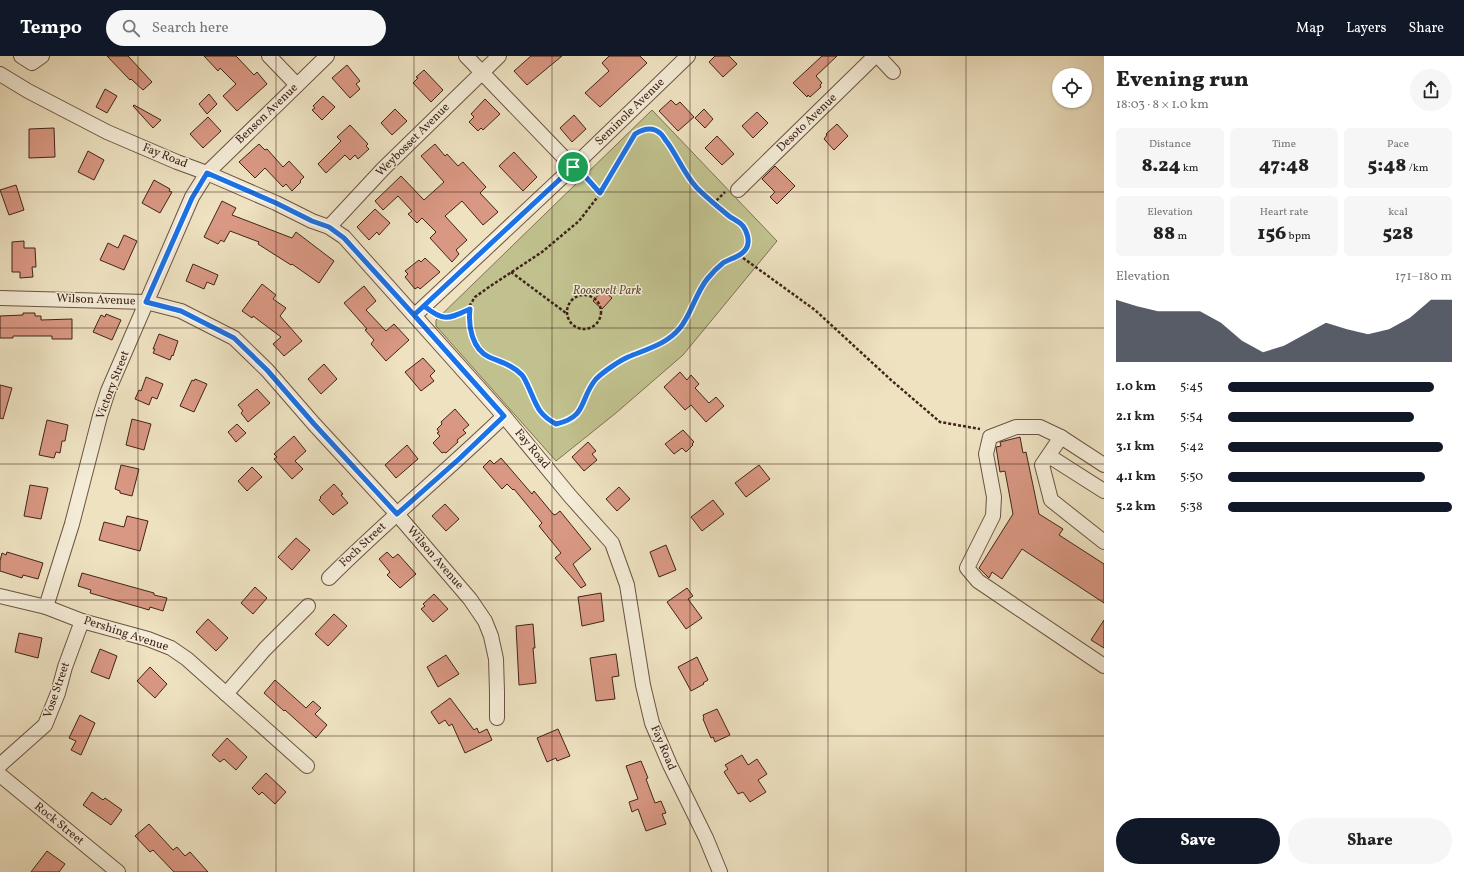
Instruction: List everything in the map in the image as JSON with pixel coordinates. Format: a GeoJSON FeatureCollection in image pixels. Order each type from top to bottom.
{"type":"FeatureCollection","features":[{"type":"Feature","properties":{"kind":"street"},"geometry":{"type":"LineString","coordinates":[[21,56],[32,63],[42,56]]}},
{"type":"Feature","properties":{"kind":"street"},"geometry":{"type":"LineString","coordinates":[[269,56],[297,85]]}},
{"type":"Feature","properties":{"kind":"street","name":"Benson Avenue"},"geometry":{"type":"LineString","coordinates":[[207,173],[327,56]]}},
{"type":"Feature","properties":{"kind":"street"},"geometry":{"type":"LineString","coordinates":[[466,56],[574,166]]}},
{"type":"Feature","properties":{"kind":"street","name":"Weybosset Avenue"},"geometry":{"type":"LineString","coordinates":[[329,227],[383,168],[499,56]]}},
{"type":"Feature","properties":{"kind":"street","name":"Seminole Avenue"},"geometry":{"type":"LineString","coordinates":[[419,311],[574,166],[688,56]]}},
{"type":"Feature","properties":{"kind":"street"},"geometry":{"type":"LineString","coordinates":[[877,56],[893,72]]}},
{"type":"Feature","properties":{"kind":"street","name":"Desoto Avenue"},"geometry":{"type":"LineString","coordinates":[[738,190],[877,56]]}},
{"type":"Feature","properties":{"kind":"street","name":"Fay Road"},"geometry":{"type":"LineString","coordinates":[[0,74],[28,91],[107,132],[177,162],[207,173],[276,203],[312,221],[329,227],[344,238],[419,311],[570,496],[612,543],[627,584],[642,685],[652,723],[670,765],[706,838],[720,872]]}},
{"type":"Feature","properties":{"kind":"street","name":"Victory Street"},"geometry":{"type":"LineString","coordinates":[[46,607],[72,524],[108,391],[192,198],[207,173]]}},
{"type":"Feature","properties":{"kind":"street","name":"Wilson Avenue"},"geometry":{"type":"LineString","coordinates":[[0,298],[146,302],[181,311],[234,338],[267,370],[314,424],[397,514],[470,599],[485,621],[491,636],[496,659],[497,718]]}},
{"type":"Feature","properties":{"kind":"street","name":"Foch Street"},"geometry":{"type":"LineString","coordinates":[[329,578],[504,416]]}},
{"type":"Feature","properties":{"kind":"street"},"geometry":{"type":"LineString","coordinates":[[1104,465],[1061,437],[1040,427],[1016,427],[990,437],[986,454],[994,497],[993,516],[967,568],[978,581],[1104,666]]}},
{"type":"Feature","properties":{"kind":"street"},"geometry":{"type":"LineString","coordinates":[[1061,437],[1042,465],[1052,500],[1104,542]]}},
{"type":"Feature","properties":{"kind":"street"},"geometry":{"type":"LineString","coordinates":[[1049,456],[1104,491]]}},
{"type":"Feature","properties":{"kind":"street","name":"Pershing Avenue"},"geometry":{"type":"LineString","coordinates":[[0,596],[46,607],[82,620],[148,638],[171,648],[188,659],[307,766]]}},
{"type":"Feature","properties":{"kind":"street"},"geometry":{"type":"LineString","coordinates":[[226,694],[265,649],[308,606]]}},
{"type":"Feature","properties":{"kind":"street","name":"Vose Street"},"geometry":{"type":"LineString","coordinates":[[0,766],[45,726],[58,693],[65,667],[82,620]]}},
{"type":"Feature","properties":{"kind":"street","name":"Rock Street"},"geometry":{"type":"LineString","coordinates":[[0,775],[118,872]]}},
{"type":"Feature","properties":{"kind":"path"},"geometry":{"type":"LineString","coordinates":[[648,128],[654,130],[660,133],[696,187],[713,204],[742,224],[746,230],[748,243],[745,250],[724,263],[704,282],[681,327],[669,338],[650,349],[627,357],[608,370],[596,380],[575,417],[565,422],[556,424],[546,418],[536,405],[522,375],[502,362],[488,357],[480,350],[473,340],[470,329],[470,305],[475,297],[542,252],[579,221],[600,193],[635,134],[648,128]]}},
{"type":"Feature","properties":{"kind":"path"},"geometry":{"type":"LineString","coordinates":[[574,166],[600,193]]}},
{"type":"Feature","properties":{"kind":"path"},"geometry":{"type":"LineString","coordinates":[[739,255],[815,310],[891,380],[940,422],[1000,433]]}},
{"type":"Feature","properties":{"kind":"path"},"geometry":{"type":"LineString","coordinates":[[511,272],[566,313],[567,319],[575,328],[587,330],[597,324],[601,313],[600,307],[594,298],[583,295],[573,299],[569,303],[566,313]]}},
{"type":"Feature","properties":{"kind":"path"},"geometry":{"type":"LineString","coordinates":[[419,311],[444,318],[454,316],[470,309]]}},
{"type":"Feature","properties":{"kind":"green space","name":"Roosevelt Park"},"geometry":{"type":"Polygon","coordinates":[[[652,110],[777,241],[683,355],[616,413],[556,461],[436,326],[436,320],[652,110]]]}},
{"type":"Feature","properties":{"kind":"building"},"geometry":{"type":"Polygon","coordinates":[[[107,56],[128,56],[152,82],[143,90],[131,79],[130,80],[107,56]]]}},
{"type":"Feature","properties":{"kind":"building"},"geometry":{"type":"Polygon","coordinates":[[[204,56],[236,56],[254,75],[257,72],[267,84],[237,111],[223,96],[236,84],[220,68],[218,71],[204,56]]]}},
{"type":"Feature","properties":{"kind":"building"},"geometry":{"type":"Polygon","coordinates":[[[531,56],[562,56],[527,85],[514,71],[531,56]]]}},
{"type":"Feature","properties":{"kind":"building"},"geometry":{"type":"Polygon","coordinates":[[[609,56],[640,56],[647,63],[600,107],[585,93],[609,71],[602,63],[609,56]]]}},
{"type":"Feature","properties":{"kind":"building"},"geometry":{"type":"Polygon","coordinates":[[[715,56],[729,56],[737,64],[723,77],[709,62],[715,56]]]}},
{"type":"Feature","properties":{"kind":"building"},"geometry":{"type":"Polygon","coordinates":[[[822,56],[837,56],[816,76],[822,83],[820,85],[821,87],[810,97],[808,95],[807,97],[793,83],[822,56]]]}},
{"type":"Feature","properties":{"kind":"building"},"geometry":{"type":"Polygon","coordinates":[[[347,65],[360,81],[356,84],[360,89],[350,98],[332,78],[347,65]]]}},
{"type":"Feature","properties":{"kind":"building"},"geometry":{"type":"Polygon","coordinates":[[[424,70],[443,90],[431,102],[413,83],[418,78],[416,77],[424,70]]]}},
{"type":"Feature","properties":{"kind":"building"},"geometry":{"type":"Polygon","coordinates":[[[105,89],[117,96],[107,113],[96,107],[105,89]]]}},
{"type":"Feature","properties":{"kind":"building"},"geometry":{"type":"Polygon","coordinates":[[[209,94],[217,104],[207,114],[199,104],[209,94]]]}},
{"type":"Feature","properties":{"kind":"building"},"geometry":{"type":"Polygon","coordinates":[[[323,96],[335,107],[322,120],[312,110],[315,108],[313,106],[323,96]]]}},
{"type":"Feature","properties":{"kind":"building"},"geometry":{"type":"Polygon","coordinates":[[[485,99],[500,114],[483,130],[481,128],[478,131],[469,122],[474,117],[471,114],[485,99]]]}},
{"type":"Feature","properties":{"kind":"building"},"geometry":{"type":"Polygon","coordinates":[[[671,100],[676,105],[680,102],[694,117],[678,131],[659,111],[671,100]]]}},
{"type":"Feature","properties":{"kind":"building"},"geometry":{"type":"Polygon","coordinates":[[[134,105],[161,120],[153,128],[133,106],[134,105]]]}},
{"type":"Feature","properties":{"kind":"building"},"geometry":{"type":"Polygon","coordinates":[[[395,109],[407,121],[392,135],[381,123],[395,109]]]}},
{"type":"Feature","properties":{"kind":"building"},"geometry":{"type":"Polygon","coordinates":[[[704,109],[713,119],[705,128],[695,118],[704,109]]]}},
{"type":"Feature","properties":{"kind":"building"},"geometry":{"type":"Polygon","coordinates":[[[757,112],[768,123],[753,138],[742,126],[757,112]]]}},
{"type":"Feature","properties":{"kind":"building"},"geometry":{"type":"Polygon","coordinates":[[[574,115],[586,129],[572,142],[560,128],[574,115]]]}},
{"type":"Feature","properties":{"kind":"building"},"geometry":{"type":"Polygon","coordinates":[[[208,117],[221,131],[203,148],[190,134],[208,117]]]}},
{"type":"Feature","properties":{"kind":"building"},"geometry":{"type":"Polygon","coordinates":[[[837,124],[848,136],[834,150],[824,139],[827,135],[826,134],[837,124]]]}},
{"type":"Feature","properties":{"kind":"building"},"geometry":{"type":"Polygon","coordinates":[[[350,125],[368,144],[366,146],[369,149],[358,159],[355,155],[350,160],[345,155],[326,173],[318,164],[341,141],[337,137],[350,125]]]}},
{"type":"Feature","properties":{"kind":"building"},"geometry":{"type":"Polygon","coordinates":[[[54,128],[55,157],[29,158],[29,129],[54,128]]]}},
{"type":"Feature","properties":{"kind":"building"},"geometry":{"type":"Polygon","coordinates":[[[717,136],[734,154],[722,165],[705,148],[717,136]]]}},
{"type":"Feature","properties":{"kind":"building"},"geometry":{"type":"Polygon","coordinates":[[[259,144],[265,150],[267,149],[283,167],[289,161],[304,177],[292,191],[286,184],[283,187],[265,168],[255,178],[239,162],[259,144]]]}},
{"type":"Feature","properties":{"kind":"building"},"geometry":{"type":"Polygon","coordinates":[[[435,144],[445,156],[447,154],[458,166],[463,162],[486,187],[480,193],[498,212],[483,225],[462,201],[445,216],[467,240],[456,250],[459,254],[452,262],[430,238],[436,232],[422,218],[417,223],[408,214],[412,211],[398,196],[383,210],[375,201],[401,176],[424,200],[444,182],[421,156],[435,144]]]}},
{"type":"Feature","properties":{"kind":"building"},"geometry":{"type":"Polygon","coordinates":[[[88,151],[104,160],[94,180],[78,172],[88,151]]]}},
{"type":"Feature","properties":{"kind":"building"},"geometry":{"type":"Polygon","coordinates":[[[514,152],[537,177],[523,191],[499,166],[514,152]]]}},
{"type":"Feature","properties":{"kind":"building"},"geometry":{"type":"Polygon","coordinates":[[[775,166],[795,186],[777,204],[770,197],[775,192],[762,179],[775,166]]]}},
{"type":"Feature","properties":{"kind":"building"},"geometry":{"type":"Polygon","coordinates":[[[154,180],[170,189],[169,191],[172,192],[160,213],[142,203],[154,180]]]}},
{"type":"Feature","properties":{"kind":"building"},"geometry":{"type":"Polygon","coordinates":[[[16,185],[24,210],[9,215],[0,190],[16,185]]]}},
{"type":"Feature","properties":{"kind":"building"},"geometry":{"type":"Polygon","coordinates":[[[222,201],[236,208],[232,215],[292,238],[296,232],[334,261],[319,283],[292,264],[291,265],[258,244],[259,242],[230,231],[224,242],[221,240],[218,244],[204,237],[222,201]]]}},
{"type":"Feature","properties":{"kind":"building"},"geometry":{"type":"Polygon","coordinates":[[[375,209],[390,223],[379,235],[377,232],[369,240],[357,227],[375,209]]]}},
{"type":"Feature","properties":{"kind":"building"},"geometry":{"type":"Polygon","coordinates":[[[124,235],[137,241],[124,270],[100,260],[108,243],[118,248],[124,235]]]}},
{"type":"Feature","properties":{"kind":"building"},"geometry":{"type":"Polygon","coordinates":[[[24,241],[24,248],[35,248],[36,267],[32,267],[33,277],[20,278],[20,272],[12,272],[12,242],[24,241]]]}},
{"type":"Feature","properties":{"kind":"building"},"geometry":{"type":"Polygon","coordinates":[[[425,258],[440,272],[420,289],[418,287],[415,289],[405,277],[408,274],[405,271],[419,260],[421,262],[425,258]]]}},
{"type":"Feature","properties":{"kind":"building"},"geometry":{"type":"Polygon","coordinates":[[[193,264],[218,275],[214,285],[207,282],[204,289],[186,281],[193,264]]]}},
{"type":"Feature","properties":{"kind":"building"},"geometry":{"type":"Polygon","coordinates":[[[262,284],[276,295],[273,299],[286,308],[280,316],[302,341],[284,356],[273,344],[281,337],[253,316],[252,318],[242,311],[262,284]]]}},
{"type":"Feature","properties":{"kind":"building"},"geometry":{"type":"Polygon","coordinates":[[[364,286],[376,301],[366,310],[386,331],[394,324],[409,340],[386,361],[371,344],[374,340],[365,330],[367,329],[344,303],[364,286]]]}},
{"type":"Feature","properties":{"kind":"building"},"geometry":{"type":"Polygon","coordinates":[[[603,290],[612,298],[602,309],[593,301],[603,290]]]}},
{"type":"Feature","properties":{"kind":"building"},"geometry":{"type":"Polygon","coordinates":[[[23,313],[35,313],[35,316],[41,316],[41,320],[72,319],[72,339],[52,339],[52,336],[13,336],[13,338],[0,338],[0,316],[23,315],[23,313]]]}},
{"type":"Feature","properties":{"kind":"building"},"geometry":{"type":"Polygon","coordinates":[[[106,314],[121,320],[112,340],[93,332],[101,315],[105,317],[106,314]]]}},
{"type":"Feature","properties":{"kind":"building"},"geometry":{"type":"Polygon","coordinates":[[[159,334],[178,341],[173,356],[172,355],[170,360],[153,353],[155,349],[153,349],[159,334]]]}},
{"type":"Feature","properties":{"kind":"building"},"geometry":{"type":"Polygon","coordinates":[[[423,358],[435,371],[430,376],[434,381],[421,391],[405,372],[423,358]]]}},
{"type":"Feature","properties":{"kind":"building"},"geometry":{"type":"Polygon","coordinates":[[[324,364],[337,379],[321,394],[308,379],[324,364]]]}},
{"type":"Feature","properties":{"kind":"building"},"geometry":{"type":"Polygon","coordinates":[[[680,372],[687,380],[691,375],[699,384],[695,388],[709,403],[716,397],[724,406],[706,422],[691,405],[685,410],[664,387],[680,372]]]}},
{"type":"Feature","properties":{"kind":"building"},"geometry":{"type":"Polygon","coordinates":[[[146,377],[163,384],[157,399],[152,397],[149,405],[135,399],[139,390],[141,391],[146,377]]]}},
{"type":"Feature","properties":{"kind":"building"},"geometry":{"type":"Polygon","coordinates":[[[195,379],[207,384],[194,412],[180,406],[192,380],[194,381],[195,379]]]}},
{"type":"Feature","properties":{"kind":"building"},"geometry":{"type":"Polygon","coordinates":[[[0,385],[12,388],[3,419],[0,418],[0,385]]]}},
{"type":"Feature","properties":{"kind":"building"},"geometry":{"type":"Polygon","coordinates":[[[257,389],[270,403],[248,422],[241,413],[243,411],[238,405],[257,389]]]}},
{"type":"Feature","properties":{"kind":"building"},"geometry":{"type":"Polygon","coordinates":[[[455,409],[469,425],[463,430],[466,433],[457,440],[458,442],[446,453],[442,453],[433,443],[440,436],[437,433],[439,432],[437,429],[442,424],[441,422],[455,409]]]}},
{"type":"Feature","properties":{"kind":"building"},"geometry":{"type":"Polygon","coordinates":[[[132,419],[151,424],[144,450],[126,445],[132,419]]]}},
{"type":"Feature","properties":{"kind":"building"},"geometry":{"type":"Polygon","coordinates":[[[47,420],[68,425],[65,441],[62,441],[60,453],[56,452],[54,458],[39,455],[47,420]]]}},
{"type":"Feature","properties":{"kind":"building"},"geometry":{"type":"Polygon","coordinates":[[[237,424],[246,433],[236,442],[228,432],[237,424]]]}},
{"type":"Feature","properties":{"kind":"building"},"geometry":{"type":"Polygon","coordinates":[[[683,430],[694,442],[692,444],[693,445],[686,452],[682,448],[674,454],[665,444],[683,430]]]}},
{"type":"Feature","properties":{"kind":"building"},"geometry":{"type":"Polygon","coordinates":[[[294,436],[306,451],[295,461],[303,469],[292,479],[274,459],[277,457],[274,454],[294,436]]]}},
{"type":"Feature","properties":{"kind":"building"},"geometry":{"type":"Polygon","coordinates":[[[1020,437],[1023,453],[1026,452],[1039,514],[1063,529],[1059,535],[1104,564],[1104,603],[1022,549],[1002,579],[992,572],[989,578],[979,568],[1013,514],[1005,471],[1000,472],[996,447],[1001,446],[1000,442],[1020,437]]]}},
{"type":"Feature","properties":{"kind":"building"},"geometry":{"type":"Polygon","coordinates":[[[588,442],[596,451],[592,454],[597,460],[584,471],[572,457],[588,442]]]}},
{"type":"Feature","properties":{"kind":"building"},"geometry":{"type":"Polygon","coordinates":[[[407,445],[418,459],[396,478],[385,465],[407,445]]]}},
{"type":"Feature","properties":{"kind":"building"},"geometry":{"type":"Polygon","coordinates":[[[501,458],[532,494],[534,491],[553,514],[555,515],[560,511],[591,549],[573,564],[586,585],[581,588],[555,558],[561,553],[539,526],[542,523],[514,489],[513,490],[507,484],[502,489],[483,467],[490,460],[494,464],[501,458]]]}},
{"type":"Feature","properties":{"kind":"building"},"geometry":{"type":"Polygon","coordinates":[[[121,465],[139,469],[132,496],[120,493],[120,491],[115,489],[121,465]]]}},
{"type":"Feature","properties":{"kind":"building"},"geometry":{"type":"Polygon","coordinates":[[[759,465],[770,479],[746,497],[735,483],[759,465]]]}},
{"type":"Feature","properties":{"kind":"building"},"geometry":{"type":"Polygon","coordinates":[[[252,467],[262,477],[247,491],[238,481],[252,467]]]}},
{"type":"Feature","properties":{"kind":"building"},"geometry":{"type":"Polygon","coordinates":[[[334,484],[343,494],[341,495],[348,503],[333,515],[319,500],[321,498],[320,497],[334,484]]]}},
{"type":"Feature","properties":{"kind":"building"},"geometry":{"type":"Polygon","coordinates":[[[30,485],[48,488],[41,519],[24,516],[30,485]]]}},
{"type":"Feature","properties":{"kind":"building"},"geometry":{"type":"Polygon","coordinates":[[[619,487],[630,499],[617,511],[606,499],[619,487]]]}},
{"type":"Feature","properties":{"kind":"building"},"geometry":{"type":"Polygon","coordinates":[[[713,500],[724,514],[702,531],[691,517],[713,500]]]}},
{"type":"Feature","properties":{"kind":"building"},"geometry":{"type":"Polygon","coordinates":[[[445,504],[459,519],[446,531],[432,516],[445,504]]]}},
{"type":"Feature","properties":{"kind":"building"},"geometry":{"type":"Polygon","coordinates":[[[127,516],[148,521],[140,551],[99,540],[104,522],[124,527],[127,516]]]}},
{"type":"Feature","properties":{"kind":"building"},"geometry":{"type":"Polygon","coordinates":[[[296,538],[310,550],[292,570],[278,557],[296,538]]]}},
{"type":"Feature","properties":{"kind":"building"},"geometry":{"type":"Polygon","coordinates":[[[666,545],[676,570],[659,577],[650,552],[666,545]]]}},
{"type":"Feature","properties":{"kind":"building"},"geometry":{"type":"Polygon","coordinates":[[[7,552],[43,563],[38,579],[23,575],[22,578],[0,571],[2,553],[6,555],[7,552]]]}},
{"type":"Feature","properties":{"kind":"building"},"geometry":{"type":"Polygon","coordinates":[[[387,552],[393,558],[398,554],[416,574],[400,588],[387,575],[390,572],[379,559],[387,552]]]}},
{"type":"Feature","properties":{"kind":"building"},"geometry":{"type":"Polygon","coordinates":[[[82,573],[167,598],[163,611],[150,607],[149,610],[90,593],[91,590],[78,586],[82,573]]]}},
{"type":"Feature","properties":{"kind":"building"},"geometry":{"type":"Polygon","coordinates":[[[255,587],[267,598],[253,614],[241,603],[255,587]]]}},
{"type":"Feature","properties":{"kind":"building"},"geometry":{"type":"Polygon","coordinates":[[[687,588],[693,596],[688,599],[702,618],[686,629],[667,602],[687,588]]]}},
{"type":"Feature","properties":{"kind":"building"},"geometry":{"type":"Polygon","coordinates":[[[601,593],[604,621],[582,626],[578,597],[601,593]]]}},
{"type":"Feature","properties":{"kind":"building"},"geometry":{"type":"Polygon","coordinates":[[[434,594],[448,609],[433,622],[421,609],[425,606],[423,604],[434,594]]]}},
{"type":"Feature","properties":{"kind":"building"},"geometry":{"type":"Polygon","coordinates":[[[334,614],[347,626],[328,646],[315,634],[334,614]]]}},
{"type":"Feature","properties":{"kind":"building"},"geometry":{"type":"Polygon","coordinates":[[[208,619],[228,638],[216,651],[196,632],[208,619]]]}},
{"type":"Feature","properties":{"kind":"building"},"geometry":{"type":"Polygon","coordinates":[[[1104,620],[1104,648],[1091,640],[1104,620]]]}},
{"type":"Feature","properties":{"kind":"building"},"geometry":{"type":"Polygon","coordinates":[[[533,624],[535,648],[533,648],[536,683],[519,685],[516,626],[533,624]]]}},
{"type":"Feature","properties":{"kind":"building"},"geometry":{"type":"Polygon","coordinates":[[[19,633],[42,638],[38,658],[15,652],[19,633]]]}},
{"type":"Feature","properties":{"kind":"building"},"geometry":{"type":"Polygon","coordinates":[[[100,649],[117,656],[109,679],[91,672],[100,649]]]}},
{"type":"Feature","properties":{"kind":"building"},"geometry":{"type":"Polygon","coordinates":[[[616,654],[619,676],[612,677],[615,699],[596,701],[590,658],[616,654]]]}},
{"type":"Feature","properties":{"kind":"building"},"geometry":{"type":"Polygon","coordinates":[[[446,655],[459,674],[438,687],[427,667],[446,655]]]}},
{"type":"Feature","properties":{"kind":"building"},"geometry":{"type":"Polygon","coordinates":[[[697,657],[708,680],[691,691],[678,667],[697,657]]]}},
{"type":"Feature","properties":{"kind":"building"},"geometry":{"type":"Polygon","coordinates":[[[150,667],[167,684],[155,698],[137,681],[150,667]]]}},
{"type":"Feature","properties":{"kind":"building"},"geometry":{"type":"Polygon","coordinates":[[[275,680],[306,708],[313,701],[321,708],[315,714],[327,725],[316,738],[264,693],[275,680]]]}},
{"type":"Feature","properties":{"kind":"building"},"geometry":{"type":"Polygon","coordinates":[[[450,698],[474,730],[477,728],[479,733],[487,729],[492,740],[465,753],[452,724],[449,726],[445,720],[439,724],[431,712],[450,698]]]}},
{"type":"Feature","properties":{"kind":"building"},"geometry":{"type":"Polygon","coordinates":[[[717,709],[730,735],[715,742],[713,737],[711,738],[703,719],[703,715],[717,709]]]}},
{"type":"Feature","properties":{"kind":"building"},"geometry":{"type":"Polygon","coordinates":[[[80,715],[95,723],[81,755],[71,750],[76,741],[69,738],[80,715]]]}},
{"type":"Feature","properties":{"kind":"building"},"geometry":{"type":"Polygon","coordinates":[[[558,729],[570,756],[557,761],[556,758],[547,762],[537,738],[558,729]]]}},
{"type":"Feature","properties":{"kind":"building"},"geometry":{"type":"Polygon","coordinates":[[[227,738],[247,757],[236,770],[224,759],[220,762],[212,755],[227,738]]]}},
{"type":"Feature","properties":{"kind":"building"},"geometry":{"type":"Polygon","coordinates":[[[742,755],[748,765],[757,759],[767,774],[758,780],[766,792],[750,802],[743,792],[738,794],[724,772],[728,769],[725,765],[742,755]]]}},
{"type":"Feature","properties":{"kind":"building"},"geometry":{"type":"Polygon","coordinates":[[[641,761],[648,778],[646,779],[655,803],[661,801],[666,813],[662,814],[666,824],[646,831],[638,809],[632,812],[629,802],[638,799],[626,766],[641,761]]]}},
{"type":"Feature","properties":{"kind":"building"},"geometry":{"type":"Polygon","coordinates":[[[266,773],[286,792],[275,804],[262,792],[259,795],[252,788],[266,773]]]}},
{"type":"Feature","properties":{"kind":"building"},"geometry":{"type":"Polygon","coordinates":[[[92,792],[103,800],[105,798],[122,810],[111,825],[83,805],[92,792]]]}},
{"type":"Feature","properties":{"kind":"building"},"geometry":{"type":"Polygon","coordinates":[[[149,824],[173,850],[177,847],[185,856],[190,852],[208,872],[174,872],[153,850],[150,852],[135,836],[149,824]]]}},
{"type":"Feature","properties":{"kind":"building"},"geometry":{"type":"Polygon","coordinates":[[[47,851],[65,864],[59,872],[31,872],[47,851]]]}},
{"type":"Feature","properties":{"kind":"route"},"geometry":{"type":"LineString","coordinates":[[573,167],[414,315],[344,238],[329,227],[312,221],[276,203],[207,173],[192,198],[172,240],[146,302],[181,311],[206,322],[234,338],[267,370],[314,424],[397,514],[459,459],[504,416],[414,315],[424,306],[435,315],[444,318],[454,316],[470,309],[470,329],[473,340],[480,350],[488,357],[508,365],[522,375],[536,405],[546,418],[556,424],[565,422],[575,417],[596,380],[608,370],[627,357],[650,349],[669,338],[681,327],[704,282],[724,263],[742,253],[747,247],[748,243],[746,230],[742,224],[713,204],[696,187],[684,171],[674,152],[660,133],[654,130],[648,128],[635,134],[600,193],[575,165],[573,167]]}}]}
